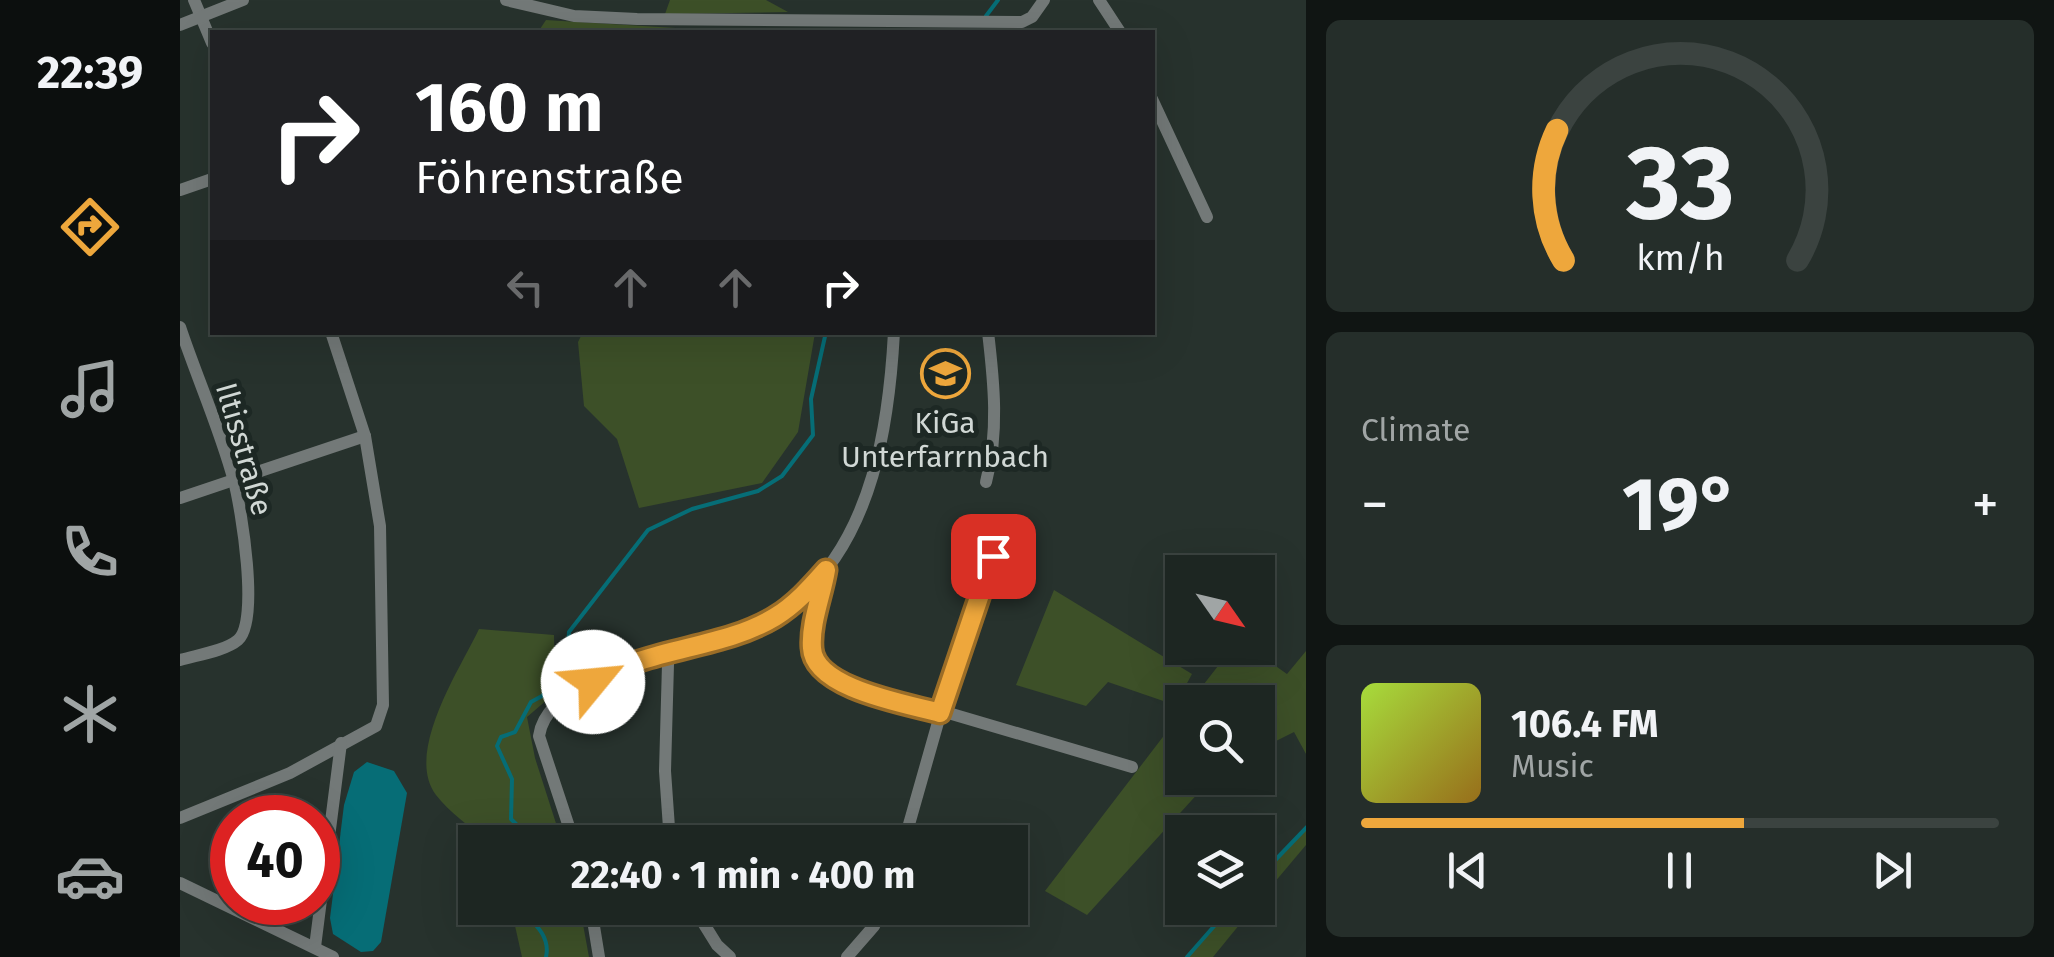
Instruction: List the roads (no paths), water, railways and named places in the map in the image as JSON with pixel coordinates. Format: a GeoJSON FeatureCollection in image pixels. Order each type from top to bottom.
{"type":"FeatureCollection","features":[{"type":"Feature","properties":{"kind":"street"},"geometry":{"type":"LineString","coordinates":[[194,0],[210,38]]}},
{"type":"Feature","properties":{"kind":"street"},"geometry":{"type":"LineString","coordinates":[[180,26],[243,0]]}},
{"type":"Feature","properties":{"kind":"street"},"geometry":{"type":"LineString","coordinates":[[506,0],[546,12],[590,17],[994,21],[1022,27],[1044,0]]}},
{"type":"Feature","properties":{"kind":"street"},"geometry":{"type":"LineString","coordinates":[[1098,0],[1119,30]]}},
{"type":"Feature","properties":{"kind":"street"},"geometry":{"type":"LineString","coordinates":[[1155,105],[1207,217]]}},
{"type":"Feature","properties":{"kind":"street"},"geometry":{"type":"LineString","coordinates":[[180,190],[210,180]]}},
{"type":"Feature","properties":{"kind":"street","name":"Iltisstraße"},"geometry":{"type":"LineString","coordinates":[[180,327],[234,480],[245,550],[248,611],[246,628],[235,642],[180,660]]}},
{"type":"Feature","properties":{"kind":"street"},"geometry":{"type":"LineString","coordinates":[[180,818],[290,773],[376,726],[383,706],[380,526],[365,436],[332,335]]}},
{"type":"Feature","properties":{"kind":"street"},"geometry":{"type":"LineString","coordinates":[[569,825],[540,727],[551,711],[634,660],[736,634],[774,618],[826,570],[852,526],[878,456],[889,409],[894,335]]}},
{"type":"Feature","properties":{"kind":"street"},"geometry":{"type":"LineString","coordinates":[[986,482],[993,458],[994,392],[988,335]]}},
{"type":"Feature","properties":{"kind":"street"},"geometry":{"type":"LineString","coordinates":[[180,498],[365,436]]}},
{"type":"Feature","properties":{"kind":"street"},"geometry":{"type":"LineString","coordinates":[[909,825],[940,713],[993,556]]}},
{"type":"Feature","properties":{"kind":"street"},"geometry":{"type":"LineString","coordinates":[[826,570],[812,654],[818,665],[846,685],[1132,767]]}},
{"type":"Feature","properties":{"kind":"street"},"geometry":{"type":"LineString","coordinates":[[664,651],[668,664],[665,771],[669,825]]}},
{"type":"Feature","properties":{"kind":"street"},"geometry":{"type":"LineString","coordinates":[[314,947],[342,743]]}},
{"type":"Feature","properties":{"kind":"street"},"geometry":{"type":"LineString","coordinates":[[180,884],[333,957]]}},
{"type":"Feature","properties":{"kind":"street"},"geometry":{"type":"LineString","coordinates":[[594,925],[600,957]]}},
{"type":"Feature","properties":{"kind":"street"},"geometry":{"type":"LineString","coordinates":[[704,925],[716,945],[730,957]]}},
{"type":"Feature","properties":{"kind":"street"},"geometry":{"type":"LineString","coordinates":[[847,957],[874,925]]}},
{"type":"Feature","properties":{"kind":"water"},"geometry":{"type":"Polygon","coordinates":[[[367,762],[394,771],[407,793],[381,942],[373,951],[361,952],[333,934],[331,925],[340,925],[340,837],[354,772],[367,762]]]}},
{"type":"Feature","properties":{"kind":"waterway"},"geometry":{"type":"LineString","coordinates":[[986,16],[998,0]]}},
{"type":"Feature","properties":{"kind":"waterway"},"geometry":{"type":"LineString","coordinates":[[517,825],[511,819],[512,779],[497,746],[501,737],[515,732],[531,702],[542,696],[566,669],[569,632],[648,530],[692,509],[758,491],[782,476],[813,435],[811,399],[825,335]]}},
{"type":"Feature","properties":{"kind":"waterway"},"geometry":{"type":"LineString","coordinates":[[1275,860],[1306,828]]}},
{"type":"Feature","properties":{"kind":"waterway"},"geometry":{"type":"LineString","coordinates":[[536,925],[546,942],[546,957]]}},
{"type":"Feature","properties":{"kind":"waterway"},"geometry":{"type":"LineString","coordinates":[[1187,957],[1215,925]]}},
{"type":"Feature","properties":{"kind":"place","name":"KiGa Unterfarrnbach"},"geometry":{"type":"Point","coordinates":[945,374]}}]}
